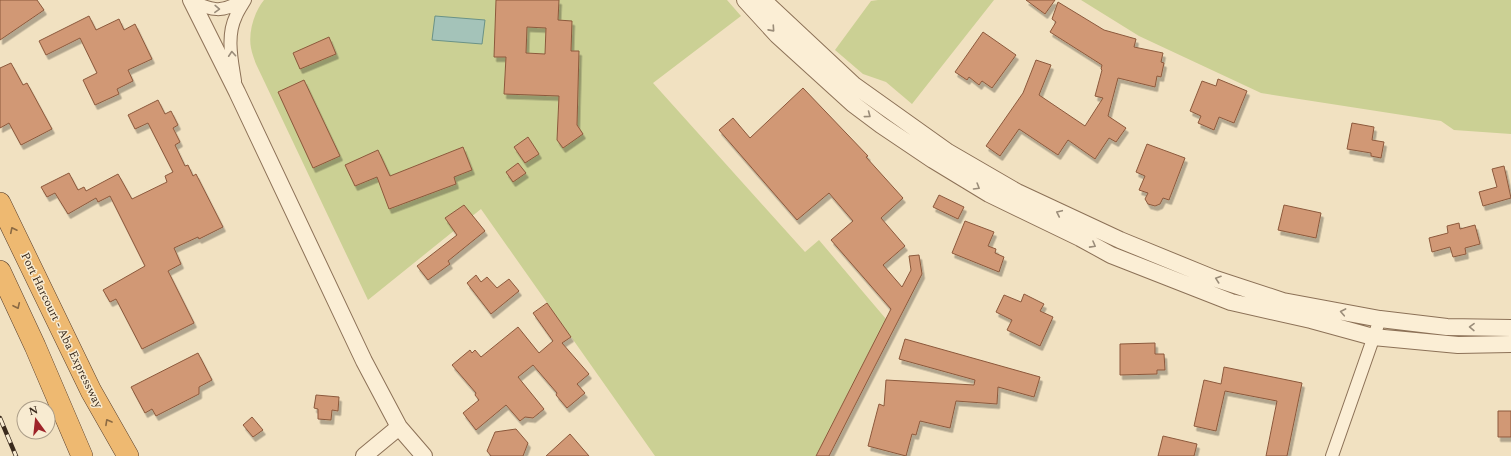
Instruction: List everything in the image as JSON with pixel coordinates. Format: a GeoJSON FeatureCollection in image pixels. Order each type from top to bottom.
{"type":"FeatureCollection","features":[{"type":"Feature","properties":{"kind":"highway","name":"Port Harcourt - Aba Expressway"},"geometry":{"type":"LineString","coordinates":[[0,203],[91,391],[128,456]]}},
{"type":"Feature","properties":{"kind":"highway"},"geometry":{"type":"LineString","coordinates":[[0,271],[35,346],[82,456]]}},
{"type":"Feature","properties":{"kind":"street"},"geometry":{"type":"LineString","coordinates":[[191,1],[214,10],[225,9],[235,5],[241,0]]}},
{"type":"Feature","properties":{"kind":"street"},"geometry":{"type":"LineString","coordinates":[[237,92],[231,53],[231,35],[235,18],[245,0]]}},
{"type":"Feature","properties":{"kind":"street"},"geometry":{"type":"LineString","coordinates":[[745,0],[777,35],[853,104],[933,160],[989,194],[1080,238],[1111,255],[1231,302],[1311,320],[1373,337],[1458,345],[1511,344]]}},
{"type":"Feature","properties":{"kind":"street"},"geometry":{"type":"LineString","coordinates":[[763,0],[854,85],[948,152],[1017,192],[1120,240],[1213,278],[1283,300],[1380,319],[1447,327],[1511,328]]}},
{"type":"Feature","properties":{"kind":"street"},"geometry":{"type":"LineString","coordinates":[[191,1],[237,92],[354,340],[399,427],[424,456]]}},
{"type":"Feature","properties":{"kind":"street"},"geometry":{"type":"LineString","coordinates":[[1332,456],[1380,319]]}},
{"type":"Feature","properties":{"kind":"street"},"geometry":{"type":"LineString","coordinates":[[364,456],[399,427]]}},
{"type":"Feature","properties":{"kind":"green space"},"geometry":{"type":"Polygon","coordinates":[[[264,0],[727,0],[741,16],[653,83],[805,252],[819,240],[886,319],[816,456],[655,456],[481,209],[368,300],[256,64],[251,50],[251,29],[257,10],[264,0]]]}},
{"type":"Feature","properties":{"kind":"green space"},"geometry":{"type":"Polygon","coordinates":[[[994,0],[912,104],[886,82],[863,74],[835,50],[871,1],[994,0]]]}},
{"type":"Feature","properties":{"kind":"green space"},"geometry":{"type":"Polygon","coordinates":[[[1081,0],[1511,0],[1511,134],[1454,130],[1441,121],[1261,93],[1139,36],[1081,0]]]}},
{"type":"Feature","properties":{"kind":"water"},"geometry":{"type":"Polygon","coordinates":[[[435,16],[485,20],[482,44],[432,40],[435,16]]]}},
{"type":"Feature","properties":{"kind":"building"},"geometry":{"type":"Polygon","coordinates":[[[0,0],[37,0],[44,10],[0,40],[0,0]]]}},
{"type":"Feature","properties":{"kind":"building"},"geometry":{"type":"Polygon","coordinates":[[[496,0],[559,0],[558,20],[572,21],[571,51],[579,51],[577,125],[583,134],[563,148],[557,140],[559,96],[504,94],[506,57],[494,57],[496,0]],[[527,27],[526,53],[545,54],[546,28],[527,27]]]}},
{"type":"Feature","properties":{"kind":"building"},"geometry":{"type":"Polygon","coordinates":[[[1026,0],[1055,0],[1045,14],[1026,0]]]}},
{"type":"Feature","properties":{"kind":"building"},"geometry":{"type":"Polygon","coordinates":[[[1058,2],[1104,30],[1136,39],[1134,47],[1163,53],[1161,62],[1164,63],[1161,77],[1157,76],[1155,87],[1118,78],[1108,116],[1126,128],[1116,142],[1109,138],[1095,159],[1068,140],[1058,155],[1019,129],[1000,156],[986,146],[1023,93],[1036,60],[1051,65],[1039,95],[1085,126],[1103,98],[1095,96],[1102,65],[1050,32],[1056,22],[1052,19],[1058,2]]]}},
{"type":"Feature","properties":{"kind":"building"},"geometry":{"type":"Polygon","coordinates":[[[89,16],[96,30],[119,19],[124,30],[135,24],[152,59],[128,70],[133,81],[117,89],[119,94],[95,105],[83,80],[97,73],[80,38],[46,55],[39,41],[89,16]]]}},
{"type":"Feature","properties":{"kind":"building"},"geometry":{"type":"Polygon","coordinates":[[[983,32],[1016,55],[992,88],[982,81],[979,85],[969,77],[967,80],[955,72],[983,32]]]}},
{"type":"Feature","properties":{"kind":"building"},"geometry":{"type":"Polygon","coordinates":[[[329,37],[336,54],[300,69],[293,53],[329,37]]]}},
{"type":"Feature","properties":{"kind":"building"},"geometry":{"type":"Polygon","coordinates":[[[11,63],[23,85],[27,83],[52,129],[21,145],[9,123],[0,128],[0,68],[11,63]]]}},
{"type":"Feature","properties":{"kind":"building"},"geometry":{"type":"Polygon","coordinates":[[[1218,79],[1247,91],[1234,123],[1219,117],[1214,130],[1198,123],[1201,116],[1190,111],[1202,81],[1216,86],[1218,79]]]}},
{"type":"Feature","properties":{"kind":"building"},"geometry":{"type":"Polygon","coordinates":[[[304,80],[340,156],[313,168],[278,92],[304,80]]]}},
{"type":"Feature","properties":{"kind":"building"},"geometry":{"type":"Polygon","coordinates":[[[803,88],[868,156],[866,157],[903,198],[881,218],[905,246],[883,265],[902,287],[911,270],[909,256],[919,255],[922,274],[829,456],[816,456],[891,309],[831,240],[853,221],[829,193],[797,220],[719,130],[733,118],[750,138],[803,88]]]}},
{"type":"Feature","properties":{"kind":"building"},"geometry":{"type":"Polygon","coordinates":[[[158,100],[165,114],[171,111],[178,125],[173,128],[180,142],[175,145],[185,166],[188,165],[193,176],[196,174],[223,227],[199,239],[198,237],[174,248],[181,264],[168,271],[194,323],[142,349],[116,299],[110,302],[103,290],[145,266],[110,196],[98,202],[96,198],[68,214],[55,193],[47,197],[41,187],[69,173],[78,190],[84,187],[86,191],[118,174],[132,199],[167,182],[165,176],[173,172],[148,123],[135,129],[128,115],[158,100]]]}},
{"type":"Feature","properties":{"kind":"building"},"geometry":{"type":"Polygon","coordinates":[[[1352,123],[1374,127],[1372,140],[1384,142],[1381,158],[1371,156],[1371,153],[1347,149],[1352,123]]]}},
{"type":"Feature","properties":{"kind":"building"},"geometry":{"type":"Polygon","coordinates":[[[528,137],[539,154],[525,163],[514,147],[528,137]]]}},
{"type":"Feature","properties":{"kind":"building"},"geometry":{"type":"Polygon","coordinates":[[[1147,144],[1185,158],[1169,200],[1163,198],[1160,204],[1155,206],[1148,204],[1145,199],[1148,193],[1139,190],[1145,176],[1136,172],[1147,144]]]}},
{"type":"Feature","properties":{"kind":"building"},"geometry":{"type":"Polygon","coordinates":[[[463,147],[472,170],[454,177],[456,184],[389,209],[377,177],[355,186],[345,165],[378,150],[390,176],[463,147]]]}},
{"type":"Feature","properties":{"kind":"building"},"geometry":{"type":"Polygon","coordinates":[[[518,163],[526,173],[513,182],[506,172],[518,163]]]}},
{"type":"Feature","properties":{"kind":"building"},"geometry":{"type":"Polygon","coordinates":[[[1504,166],[1511,198],[1483,206],[1479,192],[1497,187],[1492,169],[1504,166]]]}},
{"type":"Feature","properties":{"kind":"building"},"geometry":{"type":"Polygon","coordinates":[[[939,195],[964,207],[958,219],[933,207],[939,195]]]}},
{"type":"Feature","properties":{"kind":"building"},"geometry":{"type":"Polygon","coordinates":[[[464,205],[485,231],[448,261],[450,264],[428,280],[417,266],[457,235],[445,218],[464,205]]]}},
{"type":"Feature","properties":{"kind":"building"},"geometry":{"type":"Polygon","coordinates":[[[1284,205],[1321,213],[1316,238],[1278,230],[1284,205]]]}},
{"type":"Feature","properties":{"kind":"building"},"geometry":{"type":"Polygon","coordinates":[[[965,221],[994,232],[988,246],[996,249],[995,253],[1004,257],[999,272],[952,253],[965,221]]]}},
{"type":"Feature","properties":{"kind":"building"},"geometry":{"type":"Polygon","coordinates":[[[1459,223],[1460,229],[1475,225],[1480,244],[1465,248],[1466,254],[1453,257],[1450,247],[1432,252],[1429,238],[1448,233],[1447,226],[1459,223]]]}},
{"type":"Feature","properties":{"kind":"building"},"geometry":{"type":"Polygon","coordinates":[[[476,275],[481,282],[487,277],[497,288],[509,279],[519,291],[491,314],[467,283],[476,275]]]}},
{"type":"Feature","properties":{"kind":"building"},"geometry":{"type":"Polygon","coordinates":[[[1024,294],[1044,304],[1040,311],[1053,317],[1040,346],[1007,330],[1012,320],[996,312],[1004,295],[1021,302],[1024,294]]]}},
{"type":"Feature","properties":{"kind":"building"},"geometry":{"type":"Polygon","coordinates":[[[547,303],[571,337],[562,343],[589,374],[577,384],[585,393],[567,408],[556,395],[557,393],[533,365],[518,377],[544,409],[533,418],[525,417],[520,421],[506,405],[476,430],[463,413],[479,400],[475,395],[476,393],[452,365],[470,350],[472,353],[475,350],[481,357],[518,327],[539,353],[553,341],[533,313],[547,303]]]}},
{"type":"Feature","properties":{"kind":"building"},"geometry":{"type":"Polygon","coordinates":[[[905,339],[1040,377],[1034,397],[998,387],[997,404],[956,401],[950,428],[920,421],[916,435],[912,434],[906,456],[868,446],[879,404],[884,406],[886,380],[974,385],[975,380],[899,359],[905,339]]]}},
{"type":"Feature","properties":{"kind":"building"},"geometry":{"type":"Polygon","coordinates":[[[1155,343],[1155,354],[1164,354],[1165,370],[1157,370],[1157,374],[1120,375],[1120,344],[1155,343]]]}},
{"type":"Feature","properties":{"kind":"building"},"geometry":{"type":"Polygon","coordinates":[[[198,353],[212,380],[199,387],[199,394],[156,416],[152,409],[145,413],[131,387],[198,353]]]}},
{"type":"Feature","properties":{"kind":"building"},"geometry":{"type":"Polygon","coordinates":[[[1224,367],[1302,383],[1287,456],[1266,456],[1277,401],[1225,391],[1216,431],[1194,426],[1204,380],[1221,384],[1224,367]]]}},
{"type":"Feature","properties":{"kind":"building"},"geometry":{"type":"Polygon","coordinates":[[[316,395],[339,397],[338,411],[332,410],[331,420],[318,419],[318,409],[314,408],[316,395]]]}},
{"type":"Feature","properties":{"kind":"building"},"geometry":{"type":"Polygon","coordinates":[[[1498,411],[1511,411],[1511,437],[1498,437],[1498,411]]]}},
{"type":"Feature","properties":{"kind":"building"},"geometry":{"type":"Polygon","coordinates":[[[252,417],[263,430],[253,437],[243,425],[252,417]]]}},
{"type":"Feature","properties":{"kind":"building"},"geometry":{"type":"Polygon","coordinates":[[[516,429],[528,443],[523,456],[491,456],[487,451],[495,432],[516,429]]]}},
{"type":"Feature","properties":{"kind":"building"},"geometry":{"type":"Polygon","coordinates":[[[570,434],[589,456],[546,456],[570,434]]]}},
{"type":"Feature","properties":{"kind":"building"},"geometry":{"type":"Polygon","coordinates":[[[1163,436],[1197,444],[1194,456],[1158,456],[1163,436]]]}},
{"type":"Feature","properties":{"kind":"railway"},"geometry":{"type":"LineString","coordinates":[[0,418],[16,456]]}}]}
